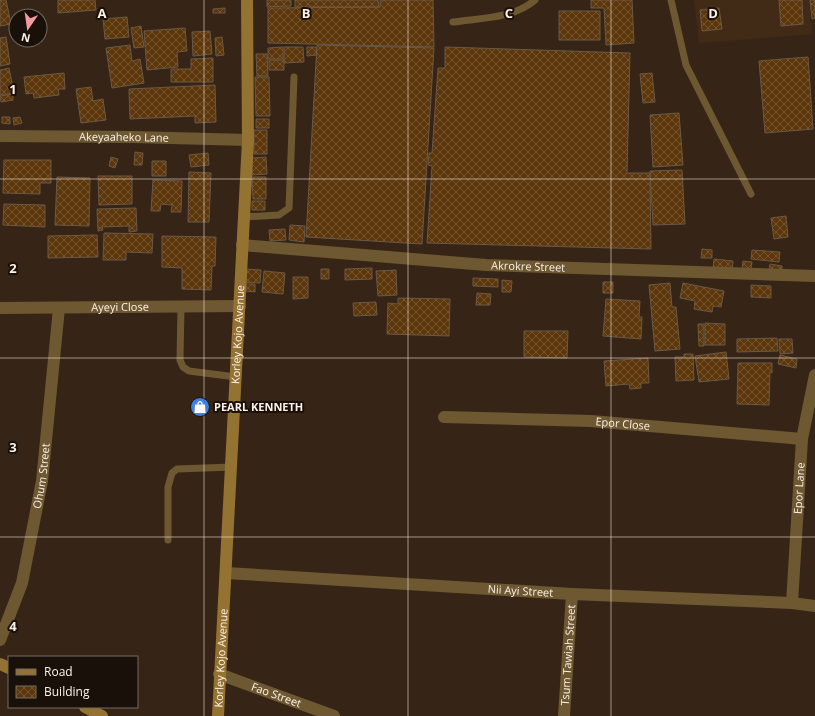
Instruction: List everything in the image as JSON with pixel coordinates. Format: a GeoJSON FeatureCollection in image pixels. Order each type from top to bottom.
{"type":"FeatureCollection","features":[{"type":"Feature","properties":{"kind":"street","name":"Korley Kojo Avenue"},"geometry":{"type":"LineString","coordinates":[[218,716],[248,140],[247,0]]}},
{"type":"Feature","properties":{"kind":"street","name":"Akeyaaheko Lane"},"geometry":{"type":"LineString","coordinates":[[0,136],[248,140]]}},
{"type":"Feature","properties":{"kind":"street","name":"Akrokre Street"},"geometry":{"type":"LineString","coordinates":[[242,245],[486,265],[815,276]]}},
{"type":"Feature","properties":{"kind":"street","name":"Ayeyi Close"},"geometry":{"type":"LineString","coordinates":[[0,308],[240,306]]}},
{"type":"Feature","properties":{"kind":"street","name":"Ohum Street"},"geometry":{"type":"LineString","coordinates":[[0,640],[22,583],[42,481],[59,308]]}},
{"type":"Feature","properties":{"kind":"street","name":"Epor Lane"},"geometry":{"type":"LineString","coordinates":[[792,603],[802,439],[815,375]]}},
{"type":"Feature","properties":{"kind":"street","name":"Epor Close"},"geometry":{"type":"LineString","coordinates":[[444,417],[591,421],[802,439]]}},
{"type":"Feature","properties":{"kind":"street","name":"Nii Ayi Street"},"geometry":{"type":"LineString","coordinates":[[226,573],[572,594],[792,603],[815,606]]}},
{"type":"Feature","properties":{"kind":"street","name":"Tsum Tawiah Street"},"geometry":{"type":"LineString","coordinates":[[564,716],[572,594]]}},
{"type":"Feature","properties":{"kind":"street","name":"Fao Street"},"geometry":{"type":"LineString","coordinates":[[219,674],[334,716]]}},
{"type":"Feature","properties":{"kind":"street"},"geometry":{"type":"LineString","coordinates":[[87,708],[102,716]]}},
{"type":"Feature","properties":{"kind":"lane"},"geometry":{"type":"LineString","coordinates":[[453,22],[510,14],[528,6],[535,0]]}},
{"type":"Feature","properties":{"kind":"lane"},"geometry":{"type":"LineString","coordinates":[[670,0],[686,65],[751,194]]}},
{"type":"Feature","properties":{"kind":"lane"},"geometry":{"type":"LineString","coordinates":[[244,217],[279,215],[289,208],[294,77]]}},
{"type":"Feature","properties":{"kind":"lane"},"geometry":{"type":"LineString","coordinates":[[181,307],[180,360],[182,367],[189,371],[236,377]]}},
{"type":"Feature","properties":{"kind":"lane"},"geometry":{"type":"LineString","coordinates":[[168,540],[168,487],[172,473],[177,469],[232,467]]}},
{"type":"Feature","properties":{"kind":"shaded area"},"geometry":{"type":"Polygon","coordinates":[[[694,0],[809,0],[812,34],[699,43],[694,0]]]}},
{"type":"Feature","properties":{"kind":"building"},"geometry":{"type":"Polygon","coordinates":[[[0,0],[6,0],[8,10],[8,25],[0,26],[0,0]]]}},
{"type":"Feature","properties":{"kind":"building"},"geometry":{"type":"Polygon","coordinates":[[[58,0],[95,0],[96,10],[58,13],[58,0]]]}},
{"type":"Feature","properties":{"kind":"building"},"geometry":{"type":"Polygon","coordinates":[[[267,0],[291,0],[291,6],[267,7],[267,0]]]}},
{"type":"Feature","properties":{"kind":"building"},"geometry":{"type":"Polygon","coordinates":[[[295,0],[378,0],[379,7],[295,7],[295,0]]]}},
{"type":"Feature","properties":{"kind":"building"},"geometry":{"type":"Polygon","coordinates":[[[380,0],[433,0],[434,47],[268,43],[268,8],[380,7],[380,0]]]}},
{"type":"Feature","properties":{"kind":"building"},"geometry":{"type":"Polygon","coordinates":[[[591,0],[632,0],[634,43],[606,45],[604,8],[591,8],[591,0]]]}},
{"type":"Feature","properties":{"kind":"building"},"geometry":{"type":"Polygon","coordinates":[[[779,0],[802,0],[803,24],[781,26],[779,0]]]}},
{"type":"Feature","properties":{"kind":"building"},"geometry":{"type":"Polygon","coordinates":[[[810,0],[815,0],[815,18],[812,19],[810,0]]]}},
{"type":"Feature","properties":{"kind":"building"},"geometry":{"type":"Polygon","coordinates":[[[225,8],[225,13],[213,13],[213,9],[225,8]]]}},
{"type":"Feature","properties":{"kind":"building"},"geometry":{"type":"Polygon","coordinates":[[[719,8],[722,29],[702,31],[700,10],[719,8]]]}},
{"type":"Feature","properties":{"kind":"building"},"geometry":{"type":"Polygon","coordinates":[[[559,11],[600,11],[600,40],[559,40],[559,11]]]}},
{"type":"Feature","properties":{"kind":"building"},"geometry":{"type":"Polygon","coordinates":[[[127,17],[129,37],[105,39],[103,19],[127,17]]]}},
{"type":"Feature","properties":{"kind":"building"},"geometry":{"type":"Polygon","coordinates":[[[141,26],[144,47],[134,48],[131,28],[141,26]]]}},
{"type":"Feature","properties":{"kind":"building"},"geometry":{"type":"Polygon","coordinates":[[[185,28],[187,51],[177,52],[178,67],[147,70],[144,31],[185,28]]]}},
{"type":"Feature","properties":{"kind":"building"},"geometry":{"type":"Polygon","coordinates":[[[210,31],[212,54],[193,56],[192,32],[210,31]]]}},
{"type":"Feature","properties":{"kind":"building"},"geometry":{"type":"Polygon","coordinates":[[[6,37],[10,64],[0,66],[0,38],[6,37]]]}},
{"type":"Feature","properties":{"kind":"building"},"geometry":{"type":"Polygon","coordinates":[[[222,37],[224,55],[216,56],[215,38],[222,37]]]}},
{"type":"Feature","properties":{"kind":"building"},"geometry":{"type":"Polygon","coordinates":[[[130,45],[132,61],[140,59],[144,83],[112,88],[106,48],[130,45]]]}},
{"type":"Feature","properties":{"kind":"building"},"geometry":{"type":"Polygon","coordinates":[[[317,45],[434,48],[422,244],[306,237],[317,45]]]}},
{"type":"Feature","properties":{"kind":"building"},"geometry":{"type":"Polygon","coordinates":[[[283,47],[283,59],[268,59],[268,48],[283,47]]]}},
{"type":"Feature","properties":{"kind":"building"},"geometry":{"type":"Polygon","coordinates":[[[284,47],[303,47],[304,62],[284,63],[284,47]]]}},
{"type":"Feature","properties":{"kind":"building"},"geometry":{"type":"Polygon","coordinates":[[[307,47],[316,47],[317,55],[307,56],[307,47]]]}},
{"type":"Feature","properties":{"kind":"building"},"geometry":{"type":"Polygon","coordinates":[[[445,47],[630,53],[627,173],[650,173],[651,249],[427,243],[432,166],[428,165],[429,153],[432,153],[438,68],[445,68],[445,47]]]}},
{"type":"Feature","properties":{"kind":"building"},"geometry":{"type":"Polygon","coordinates":[[[256,54],[267,54],[268,76],[257,76],[256,54]]]}},
{"type":"Feature","properties":{"kind":"building"},"geometry":{"type":"Polygon","coordinates":[[[808,57],[813,129],[765,133],[759,61],[808,57]]]}},
{"type":"Feature","properties":{"kind":"building"},"geometry":{"type":"Polygon","coordinates":[[[213,58],[213,82],[171,82],[171,69],[191,69],[191,59],[213,58]]]}},
{"type":"Feature","properties":{"kind":"building"},"geometry":{"type":"Polygon","coordinates":[[[269,60],[284,60],[284,70],[269,70],[269,60]]]}},
{"type":"Feature","properties":{"kind":"building"},"geometry":{"type":"Polygon","coordinates":[[[9,68],[14,93],[0,95],[0,70],[9,68]]]}},
{"type":"Feature","properties":{"kind":"building"},"geometry":{"type":"Polygon","coordinates":[[[64,73],[65,89],[58,89],[59,95],[34,98],[33,93],[26,94],[24,77],[64,73]]]}},
{"type":"Feature","properties":{"kind":"building"},"geometry":{"type":"Polygon","coordinates":[[[652,73],[655,102],[643,103],[640,74],[652,73]]]}},
{"type":"Feature","properties":{"kind":"building"},"geometry":{"type":"Polygon","coordinates":[[[255,77],[269,77],[270,116],[256,116],[255,77]]]}},
{"type":"Feature","properties":{"kind":"building"},"geometry":{"type":"Polygon","coordinates":[[[215,85],[216,122],[195,123],[195,116],[130,119],[129,89],[215,85]]]}},
{"type":"Feature","properties":{"kind":"building"},"geometry":{"type":"Polygon","coordinates":[[[91,87],[93,101],[103,99],[106,120],[81,123],[76,89],[91,87]]]}},
{"type":"Feature","properties":{"kind":"building"},"geometry":{"type":"Polygon","coordinates":[[[13,94],[13,100],[1,102],[0,96],[13,94]]]}},
{"type":"Feature","properties":{"kind":"building"},"geometry":{"type":"Polygon","coordinates":[[[679,113],[683,165],[653,167],[650,115],[679,113]]]}},
{"type":"Feature","properties":{"kind":"building"},"geometry":{"type":"Polygon","coordinates":[[[2,117],[10,117],[10,124],[2,123],[2,117]]]}},
{"type":"Feature","properties":{"kind":"building"},"geometry":{"type":"Polygon","coordinates":[[[20,117],[22,123],[14,125],[13,118],[20,117]]]}},
{"type":"Feature","properties":{"kind":"building"},"geometry":{"type":"Polygon","coordinates":[[[256,119],[269,119],[269,128],[256,128],[256,119]]]}},
{"type":"Feature","properties":{"kind":"building"},"geometry":{"type":"Polygon","coordinates":[[[254,130],[267,130],[267,154],[254,154],[254,130]]]}},
{"type":"Feature","properties":{"kind":"building"},"geometry":{"type":"Polygon","coordinates":[[[135,152],[143,153],[142,165],[134,165],[135,152]]]}},
{"type":"Feature","properties":{"kind":"building"},"geometry":{"type":"Polygon","coordinates":[[[208,153],[209,165],[191,167],[189,155],[208,153]]]}},
{"type":"Feature","properties":{"kind":"building"},"geometry":{"type":"Polygon","coordinates":[[[111,157],[118,159],[115,168],[109,166],[111,157]]]}},
{"type":"Feature","properties":{"kind":"building"},"geometry":{"type":"Polygon","coordinates":[[[266,157],[267,174],[252,175],[251,158],[266,157]]]}},
{"type":"Feature","properties":{"kind":"building"},"geometry":{"type":"Polygon","coordinates":[[[4,160],[51,160],[51,183],[40,183],[40,194],[3,193],[4,160]]]}},
{"type":"Feature","properties":{"kind":"building"},"geometry":{"type":"Polygon","coordinates":[[[152,161],[166,161],[166,176],[152,176],[152,161]]]}},
{"type":"Feature","properties":{"kind":"building"},"geometry":{"type":"Polygon","coordinates":[[[682,170],[685,224],[653,225],[650,171],[682,170]]]}},
{"type":"Feature","properties":{"kind":"building"},"geometry":{"type":"Polygon","coordinates":[[[189,172],[211,173],[209,222],[188,222],[189,172]]]}},
{"type":"Feature","properties":{"kind":"building"},"geometry":{"type":"Polygon","coordinates":[[[98,176],[132,176],[132,204],[99,205],[98,176]]]}},
{"type":"Feature","properties":{"kind":"building"},"geometry":{"type":"Polygon","coordinates":[[[57,177],[90,178],[89,226],[55,225],[57,177]]]}},
{"type":"Feature","properties":{"kind":"building"},"geometry":{"type":"Polygon","coordinates":[[[252,177],[266,177],[266,199],[253,199],[252,177]]]}},
{"type":"Feature","properties":{"kind":"building"},"geometry":{"type":"Polygon","coordinates":[[[153,180],[182,181],[181,212],[171,212],[172,205],[161,204],[160,211],[151,211],[153,180]]]}},
{"type":"Feature","properties":{"kind":"building"},"geometry":{"type":"Polygon","coordinates":[[[252,201],[265,201],[265,210],[252,210],[252,201]]]}},
{"type":"Feature","properties":{"kind":"building"},"geometry":{"type":"Polygon","coordinates":[[[4,204],[45,205],[45,227],[3,225],[4,204]]]}},
{"type":"Feature","properties":{"kind":"building"},"geometry":{"type":"Polygon","coordinates":[[[136,208],[137,231],[129,232],[129,226],[102,227],[103,230],[98,231],[97,209],[136,208]]]}},
{"type":"Feature","properties":{"kind":"building"},"geometry":{"type":"Polygon","coordinates":[[[786,216],[788,237],[774,239],[771,218],[786,216]]]}},
{"type":"Feature","properties":{"kind":"building"},"geometry":{"type":"Polygon","coordinates":[[[290,225],[305,226],[304,242],[289,240],[290,225]]]}},
{"type":"Feature","properties":{"kind":"building"},"geometry":{"type":"Polygon","coordinates":[[[285,229],[286,240],[270,241],[269,230],[285,229]]]}},
{"type":"Feature","properties":{"kind":"building"},"geometry":{"type":"Polygon","coordinates":[[[104,233],[153,234],[152,253],[126,252],[126,260],[103,260],[104,233]]]}},
{"type":"Feature","properties":{"kind":"building"},"geometry":{"type":"Polygon","coordinates":[[[97,235],[98,257],[48,258],[48,236],[97,235]]]}},
{"type":"Feature","properties":{"kind":"building"},"geometry":{"type":"Polygon","coordinates":[[[162,236],[216,237],[215,266],[212,266],[211,290],[182,289],[182,268],[162,267],[162,236]]]}},
{"type":"Feature","properties":{"kind":"building"},"geometry":{"type":"Polygon","coordinates":[[[702,249],[712,250],[712,258],[701,258],[702,249]]]}},
{"type":"Feature","properties":{"kind":"building"},"geometry":{"type":"Polygon","coordinates":[[[752,250],[780,252],[779,262],[751,259],[752,250]]]}},
{"type":"Feature","properties":{"kind":"building"},"geometry":{"type":"Polygon","coordinates":[[[714,259],[733,261],[732,271],[713,269],[714,259]]]}},
{"type":"Feature","properties":{"kind":"building"},"geometry":{"type":"Polygon","coordinates":[[[743,261],[752,262],[751,270],[742,269],[743,261]]]}},
{"type":"Feature","properties":{"kind":"building"},"geometry":{"type":"Polygon","coordinates":[[[770,264],[782,266],[782,271],[769,270],[770,264]]]}},
{"type":"Feature","properties":{"kind":"building"},"geometry":{"type":"Polygon","coordinates":[[[372,268],[372,279],[345,280],[345,269],[372,268]]]}},
{"type":"Feature","properties":{"kind":"building"},"geometry":{"type":"Polygon","coordinates":[[[245,269],[261,270],[260,283],[244,282],[245,269]]]}},
{"type":"Feature","properties":{"kind":"building"},"geometry":{"type":"Polygon","coordinates":[[[321,269],[329,269],[329,279],[321,279],[321,269]]]}},
{"type":"Feature","properties":{"kind":"building"},"geometry":{"type":"Polygon","coordinates":[[[396,270],[397,295],[378,296],[376,271],[396,270]]]}},
{"type":"Feature","properties":{"kind":"building"},"geometry":{"type":"Polygon","coordinates":[[[264,271],[285,273],[283,294],[262,292],[264,271]]]}},
{"type":"Feature","properties":{"kind":"building"},"geometry":{"type":"Polygon","coordinates":[[[293,277],[308,277],[308,298],[293,299],[293,277]]]}},
{"type":"Feature","properties":{"kind":"building"},"geometry":{"type":"Polygon","coordinates":[[[473,278],[498,279],[498,287],[473,286],[473,278]]]}},
{"type":"Feature","properties":{"kind":"building"},"geometry":{"type":"Polygon","coordinates":[[[502,280],[512,281],[511,292],[502,292],[502,280]]]}},
{"type":"Feature","properties":{"kind":"building"},"geometry":{"type":"Polygon","coordinates":[[[603,282],[613,282],[613,293],[603,293],[603,282]]]}},
{"type":"Feature","properties":{"kind":"building"},"geometry":{"type":"Polygon","coordinates":[[[670,283],[672,307],[676,307],[680,349],[655,351],[649,285],[670,283]]]}},
{"type":"Feature","properties":{"kind":"building"},"geometry":{"type":"Polygon","coordinates":[[[683,283],[724,291],[721,307],[713,306],[712,312],[694,309],[695,301],[680,298],[683,283]]]}},
{"type":"Feature","properties":{"kind":"building"},"geometry":{"type":"Polygon","coordinates":[[[245,284],[255,284],[255,292],[245,291],[245,284]]]}},
{"type":"Feature","properties":{"kind":"building"},"geometry":{"type":"Polygon","coordinates":[[[751,285],[771,286],[771,298],[751,297],[751,285]]]}},
{"type":"Feature","properties":{"kind":"building"},"geometry":{"type":"Polygon","coordinates":[[[477,293],[491,294],[490,305],[476,305],[477,293]]]}},
{"type":"Feature","properties":{"kind":"building"},"geometry":{"type":"Polygon","coordinates":[[[398,298],[450,299],[449,336],[387,334],[388,303],[398,304],[398,298]]]}},
{"type":"Feature","properties":{"kind":"building"},"geometry":{"type":"Polygon","coordinates":[[[606,299],[640,301],[639,317],[642,317],[641,339],[603,336],[606,299]]]}},
{"type":"Feature","properties":{"kind":"building"},"geometry":{"type":"Polygon","coordinates":[[[376,302],[377,315],[354,316],[353,303],[376,302]]]}},
{"type":"Feature","properties":{"kind":"building"},"geometry":{"type":"Polygon","coordinates":[[[705,323],[725,324],[725,345],[705,345],[705,323]]]}},
{"type":"Feature","properties":{"kind":"building"},"geometry":{"type":"Polygon","coordinates":[[[698,324],[704,324],[704,346],[699,346],[698,324]]]}},
{"type":"Feature","properties":{"kind":"building"},"geometry":{"type":"Polygon","coordinates":[[[524,331],[568,331],[567,358],[524,357],[524,331]]]}},
{"type":"Feature","properties":{"kind":"building"},"geometry":{"type":"Polygon","coordinates":[[[777,338],[778,351],[737,352],[737,339],[777,338]]]}},
{"type":"Feature","properties":{"kind":"building"},"geometry":{"type":"Polygon","coordinates":[[[779,339],[792,339],[793,353],[780,354],[779,339]]]}},
{"type":"Feature","properties":{"kind":"building"},"geometry":{"type":"Polygon","coordinates":[[[726,352],[729,379],[699,382],[695,356],[726,352]]]}},
{"type":"Feature","properties":{"kind":"building"},"geometry":{"type":"Polygon","coordinates":[[[684,354],[693,354],[694,380],[676,381],[675,357],[684,357],[684,354]]]}},
{"type":"Feature","properties":{"kind":"building"},"geometry":{"type":"Polygon","coordinates":[[[780,355],[797,359],[796,368],[778,364],[780,355]]]}},
{"type":"Feature","properties":{"kind":"building"},"geometry":{"type":"Polygon","coordinates":[[[648,358],[649,383],[641,383],[641,388],[630,389],[629,384],[606,386],[604,361],[648,358]]]}},
{"type":"Feature","properties":{"kind":"building"},"geometry":{"type":"Polygon","coordinates":[[[738,363],[772,363],[772,373],[770,372],[769,405],[737,404],[738,363]]]}},
{"type":"Feature","properties":{"kind":"place","name":"PEARL KENNETH"},"geometry":{"type":"Point","coordinates":[200,407]}}]}
